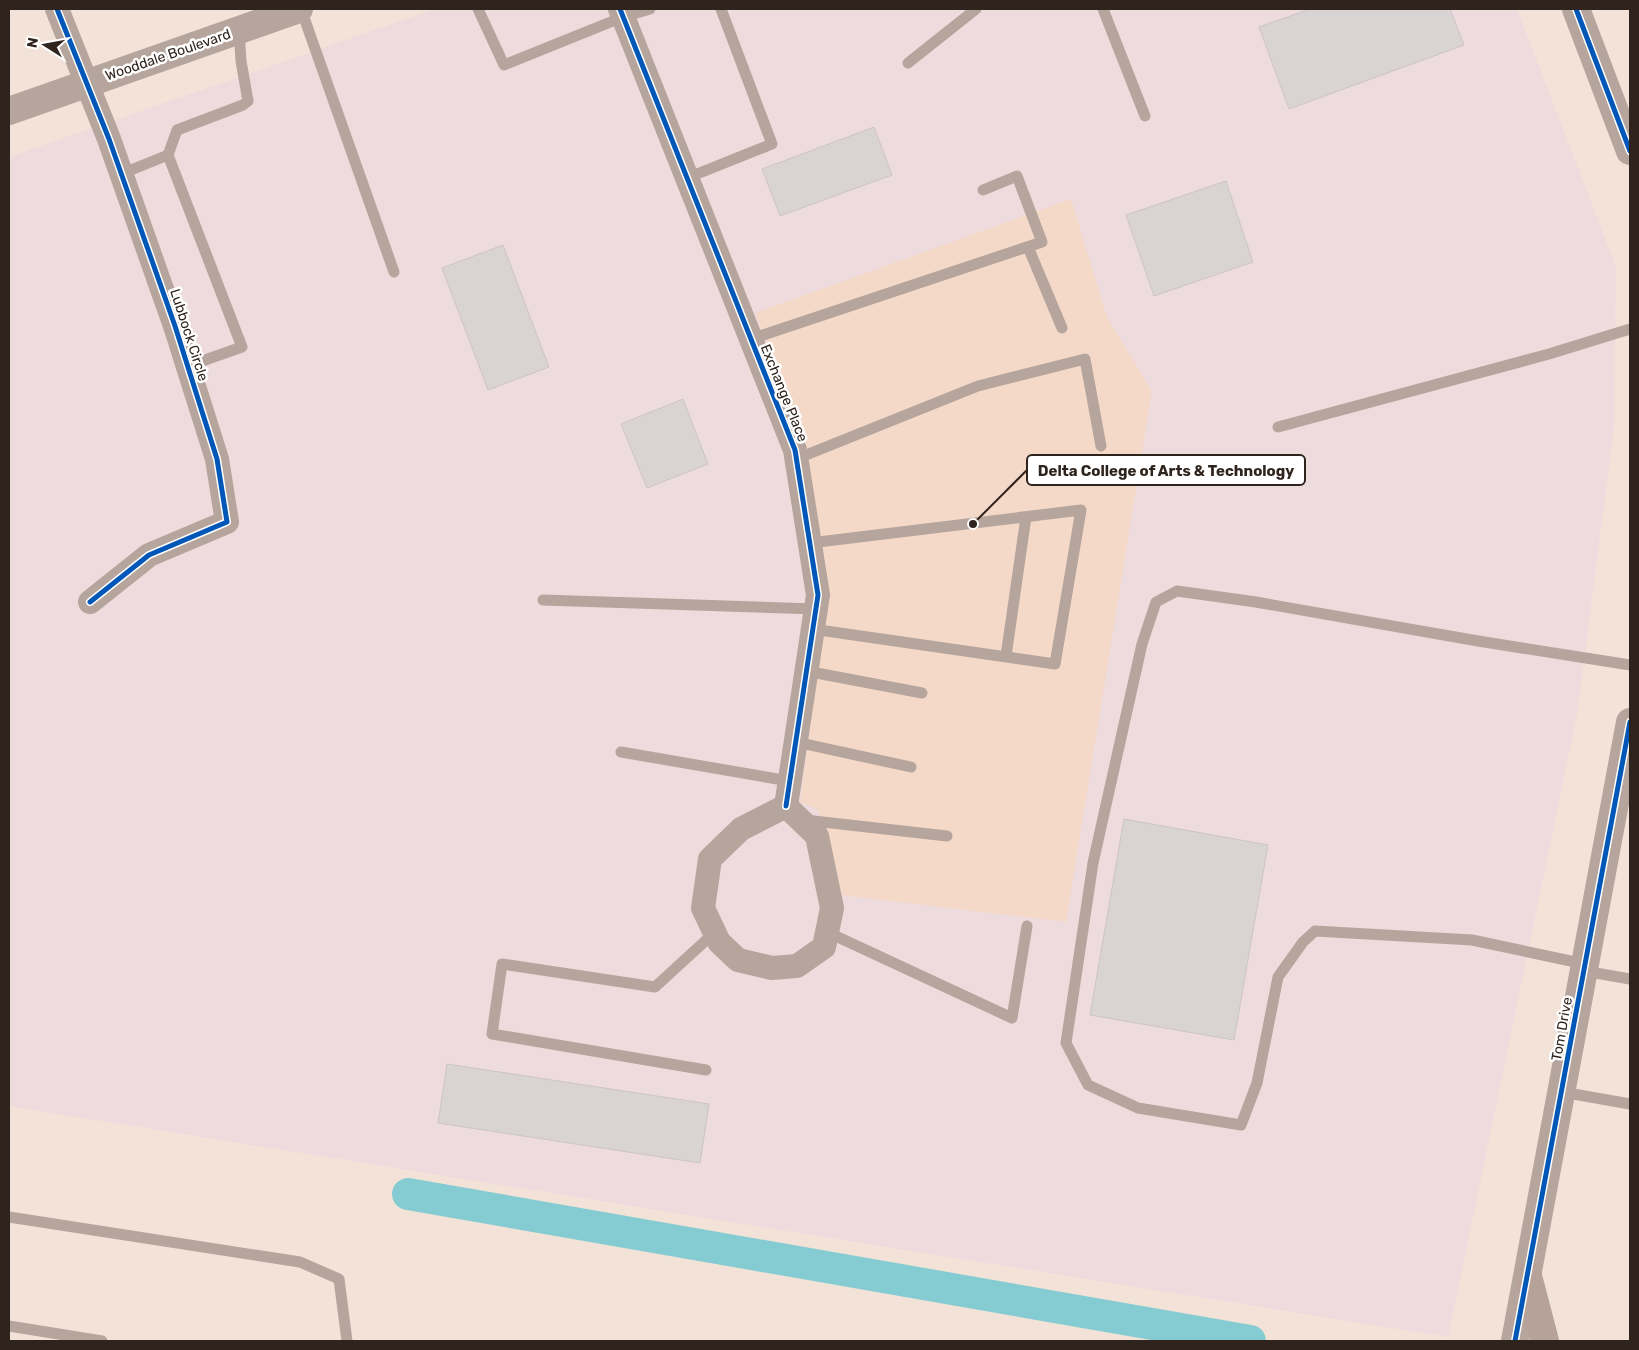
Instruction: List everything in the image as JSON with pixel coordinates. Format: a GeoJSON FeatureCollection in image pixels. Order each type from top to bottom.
{"type":"FeatureCollection","features":[{"type":"Feature","properties":{"kind":"main road"},"geometry":{"type":"LineString","coordinates":[[1528,1276],[1544,1341]]}},
{"type":"Feature","properties":{"kind":"street","name":"Lubbock Circle"},"geometry":{"type":"LineString","coordinates":[[57,9],[121,174],[175,326],[217,459],[227,522],[150,555],[90,602]]}},
{"type":"Feature","properties":{"kind":"street","name":"Wooddale Boulevard"},"geometry":{"type":"LineString","coordinates":[[9,111],[300,9]]}},
{"type":"Feature","properties":{"kind":"street"},"geometry":{"type":"LineString","coordinates":[[1576,9],[1630,151]]}},
{"type":"Feature","properties":{"kind":"street","name":"Exchange Place"},"geometry":{"type":"LineString","coordinates":[[621,13],[795,450],[818,595],[790,781],[793,813]]}},
{"type":"Feature","properties":{"kind":"street","name":"Tom Drive"},"geometry":{"type":"LineString","coordinates":[[1515,1341],[1585,967],[1623,797],[1630,722]]}},
{"type":"Feature","properties":{"kind":"street"},"geometry":{"type":"LineString","coordinates":[[793,813],[817,836],[832,908],[827,932],[824,948],[797,966],[772,968],[738,960],[719,942],[703,908],[710,859],[741,829],[793,813]]}},
{"type":"Feature","properties":{"kind":"lane"},"geometry":{"type":"LineString","coordinates":[[300,9],[394,272]]}},
{"type":"Feature","properties":{"kind":"lane"},"geometry":{"type":"LineString","coordinates":[[478,9],[504,65],[621,13],[650,9]]}},
{"type":"Feature","properties":{"kind":"lane"},"geometry":{"type":"LineString","coordinates":[[687,178],[772,144],[721,9]]}},
{"type":"Feature","properties":{"kind":"lane"},"geometry":{"type":"LineString","coordinates":[[908,63],[976,9]]}},
{"type":"Feature","properties":{"kind":"lane"},"geometry":{"type":"LineString","coordinates":[[1102,9],[1145,116]]}},
{"type":"Feature","properties":{"kind":"lane"},"geometry":{"type":"LineString","coordinates":[[188,366],[242,347],[168,155],[177,130],[243,105],[248,101],[241,61],[239,30]]}},
{"type":"Feature","properties":{"kind":"lane"},"geometry":{"type":"LineString","coordinates":[[121,174],[168,155]]}},
{"type":"Feature","properties":{"kind":"lane"},"geometry":{"type":"LineString","coordinates":[[751,339],[1042,242],[1017,176],[982,190]]}},
{"type":"Feature","properties":{"kind":"lane"},"geometry":{"type":"LineString","coordinates":[[1028,247],[1062,328]]}},
{"type":"Feature","properties":{"kind":"lane"},"geometry":{"type":"LineString","coordinates":[[1278,427],[1549,354],[1630,329]]}},
{"type":"Feature","properties":{"kind":"lane"},"geometry":{"type":"LineString","coordinates":[[796,459],[978,386],[1085,359],[1101,446]]}},
{"type":"Feature","properties":{"kind":"lane"},"geometry":{"type":"LineString","coordinates":[[543,600],[814,619],[1055,664],[1081,510],[810,543]]}},
{"type":"Feature","properties":{"kind":"lane"},"geometry":{"type":"LineString","coordinates":[[1006,656],[1026,517]]}},
{"type":"Feature","properties":{"kind":"lane"},"geometry":{"type":"LineString","coordinates":[[1630,665],[1186,592],[1177,591],[1156,602],[1142,644],[1093,863],[1066,1043],[1088,1085],[1138,1108],[1241,1124],[1257,1083],[1278,977],[1303,942],[1315,931],[1472,940],[1630,979]]}},
{"type":"Feature","properties":{"kind":"lane"},"geometry":{"type":"LineString","coordinates":[[806,671],[922,693]]}},
{"type":"Feature","properties":{"kind":"lane"},"geometry":{"type":"LineString","coordinates":[[796,742],[911,767]]}},
{"type":"Feature","properties":{"kind":"lane"},"geometry":{"type":"LineString","coordinates":[[621,752],[790,781]]}},
{"type":"Feature","properties":{"kind":"lane"},"geometry":{"type":"LineString","coordinates":[[793,813],[947,836]]}},
{"type":"Feature","properties":{"kind":"lane"},"geometry":{"type":"LineString","coordinates":[[827,932],[1012,1018],[1027,926]]}},
{"type":"Feature","properties":{"kind":"lane"},"geometry":{"type":"LineString","coordinates":[[706,1070],[492,1034],[502,964],[655,987],[715,932]]}},
{"type":"Feature","properties":{"kind":"lane"},"geometry":{"type":"LineString","coordinates":[[1562,1092],[1630,1104]]}},
{"type":"Feature","properties":{"kind":"lane"},"geometry":{"type":"LineString","coordinates":[[9,1217],[300,1262],[339,1279],[347,1341]]}},
{"type":"Feature","properties":{"kind":"lane"},"geometry":{"type":"LineString","coordinates":[[9,1326],[102,1341]]}},
{"type":"Feature","properties":{"kind":"shaded area"},"geometry":{"type":"Polygon","coordinates":[[[435,9],[1517,9],[1616,267],[1614,427],[1577,714],[1448,1337],[9,1106],[9,157],[435,9]]]}},
{"type":"Feature","properties":{"kind":"shaded area"},"geometry":{"type":"Polygon","coordinates":[[[1071,199],[1107,317],[1152,391],[1066,922],[839,895],[818,810],[800,802],[826,607],[805,441],[755,313],[1071,199]]]}},
{"type":"Feature","properties":{"kind":"building"},"geometry":{"type":"Polygon","coordinates":[[[1310,9],[1450,9],[1464,45],[1289,109],[1259,27],[1310,9]]]}},
{"type":"Feature","properties":{"kind":"building"},"geometry":{"type":"Polygon","coordinates":[[[874,127],[892,175],[780,216],[762,169],[874,127]]]}},
{"type":"Feature","properties":{"kind":"building"},"geometry":{"type":"Polygon","coordinates":[[[1226,181],[1253,262],[1154,296],[1126,215],[1226,181]]]}},
{"type":"Feature","properties":{"kind":"building"},"geometry":{"type":"Polygon","coordinates":[[[503,245],[549,367],[488,390],[442,268],[503,245]]]}},
{"type":"Feature","properties":{"kind":"building"},"geometry":{"type":"Polygon","coordinates":[[[683,399],[708,464],[647,488],[621,424],[683,399]]]}},
{"type":"Feature","properties":{"kind":"building"},"geometry":{"type":"Polygon","coordinates":[[[1124,819],[1268,845],[1234,1040],[1090,1015],[1124,819]]]}},
{"type":"Feature","properties":{"kind":"building"},"geometry":{"type":"Polygon","coordinates":[[[447,1064],[709,1104],[700,1163],[438,1123],[447,1064]]]}},
{"type":"Feature","properties":{"kind":"waterway"},"geometry":{"type":"LineString","coordinates":[[408,1194],[1250,1341]]}},
{"type":"Feature","properties":{"kind":"cycle path"},"geometry":{"type":"LineString","coordinates":[[57,9],[109,139],[175,326],[217,459],[227,522],[149,555],[90,602]]}},
{"type":"Feature","properties":{"kind":"cycle path"},"geometry":{"type":"LineString","coordinates":[[620,9],[795,450],[818,595],[786,806]]}},
{"type":"Feature","properties":{"kind":"cycle path"},"geometry":{"type":"LineString","coordinates":[[1576,9],[1630,151]]}},
{"type":"Feature","properties":{"kind":"cycle path"},"geometry":{"type":"LineString","coordinates":[[1515,1341],[1630,722]]}},
{"type":"Feature","properties":{"kind":"place","name":"Delta College of Arts & Technology"},"geometry":{"type":"Point","coordinates":[973,524]}}]}
